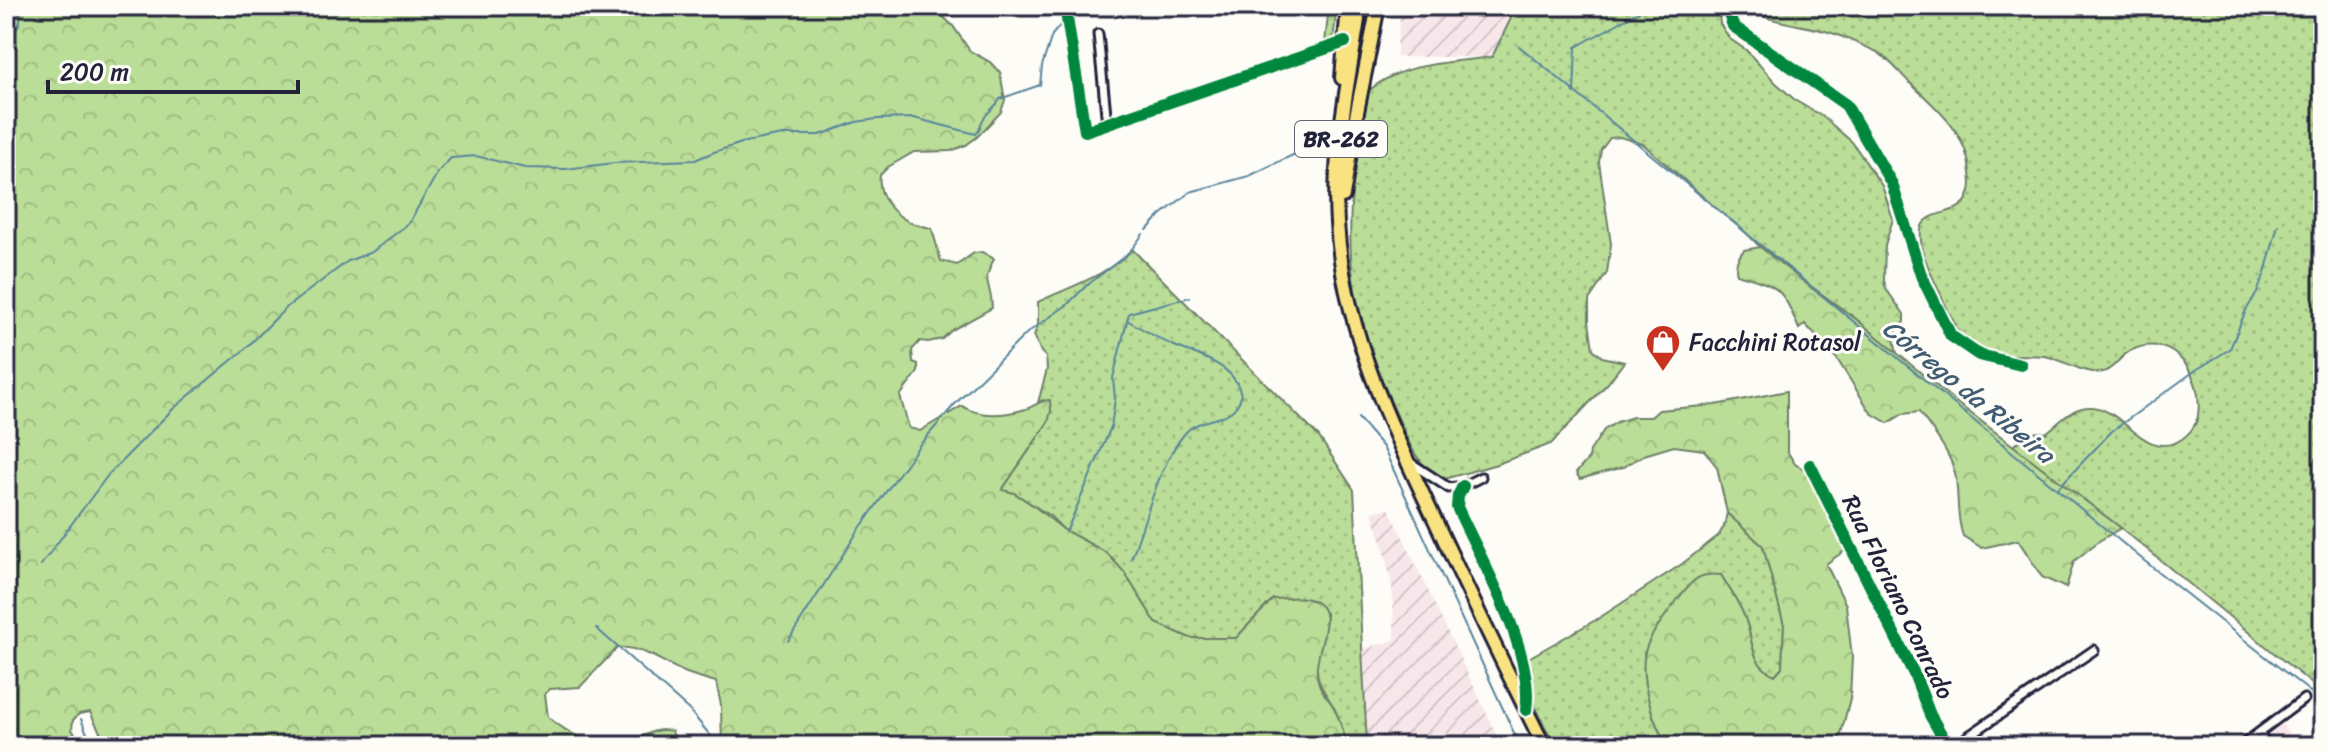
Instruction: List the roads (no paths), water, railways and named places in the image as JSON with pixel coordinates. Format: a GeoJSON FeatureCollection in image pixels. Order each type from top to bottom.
{"type":"FeatureCollection","features":[{"type":"Feature","properties":{"kind":"highway","name":"BR-262"},"geometry":{"type":"LineString","coordinates":[[1348,6],[1334,165],[1337,234],[1352,311],[1367,360],[1406,459],[1544,746]]}},
{"type":"Feature","properties":{"kind":"highway","name":"BR-262"},"geometry":{"type":"LineString","coordinates":[[1337,234],[1339,155],[1360,6]]}},
{"type":"Feature","properties":{"kind":"highway","name":"BR-262"},"geometry":{"type":"LineString","coordinates":[[1344,273],[1343,196],[1368,6]]}},
{"type":"Feature","properties":{"kind":"highway","name":"BR-262"},"geometry":{"type":"LineString","coordinates":[[1343,196],[1378,6]]}},
{"type":"Feature","properties":{"kind":"street"},"geometry":{"type":"LineString","coordinates":[[1065,6],[1085,131],[1345,42]]}},
{"type":"Feature","properties":{"kind":"street"},"geometry":{"type":"LineString","coordinates":[[1726,6],[1733,26],[1846,105],[1892,184],[1921,275],[1951,336],[1979,355],[2021,365]]}},
{"type":"Feature","properties":{"kind":"street"},"geometry":{"type":"LineString","coordinates":[[1098,34],[1107,124]]}},
{"type":"Feature","properties":{"kind":"street"},"geometry":{"type":"LineString","coordinates":[[1406,459],[1449,488],[1463,486],[1481,477]]}},
{"type":"Feature","properties":{"kind":"street","name":"Rua Floriano Conrado"},"geometry":{"type":"LineString","coordinates":[[1810,465],[1915,676],[1930,715],[1951,746]]}},
{"type":"Feature","properties":{"kind":"street"},"geometry":{"type":"LineString","coordinates":[[1463,486],[1457,507],[1514,632],[1525,676],[1526,710]]}},
{"type":"Feature","properties":{"kind":"street"},"geometry":{"type":"LineString","coordinates":[[1951,746],[2094,650]]}},
{"type":"Feature","properties":{"kind":"street"},"geometry":{"type":"LineString","coordinates":[[2241,746],[2304,699]]}},
{"type":"Feature","properties":{"kind":"street"},"geometry":{"type":"LineString","coordinates":[[2260,734],[2268,746]]}},
{"type":"Feature","properties":{"kind":"waterway"},"geometry":{"type":"LineString","coordinates":[[6,48],[20,22],[21,6]]}},
{"type":"Feature","properties":{"kind":"waterway"},"geometry":{"type":"LineString","coordinates":[[1574,93],[1576,47],[1649,6]]}},
{"type":"Feature","properties":{"kind":"waterway"},"geometry":{"type":"LineString","coordinates":[[1073,14],[1077,11]]}},
{"type":"Feature","properties":{"kind":"waterway"},"geometry":{"type":"LineString","coordinates":[[41,565],[108,475],[173,409],[244,350],[287,307],[348,261],[372,252],[409,223],[438,172],[451,158],[476,156],[525,168],[566,169],[614,163],[695,160],[745,142],[783,135],[820,135],[856,122],[877,119],[914,118],[976,134],[984,118],[1000,99],[1040,85],[1042,66],[1052,35],[1063,22]]}},
{"type":"Feature","properties":{"kind":"waterway","name":"Córrego da Ribeira"},"geometry":{"type":"LineString","coordinates":[[1519,46],[2142,559],[2323,702]]}},
{"type":"Feature","properties":{"kind":"waterway"},"geometry":{"type":"LineString","coordinates":[[1147,230],[1190,192],[1249,176],[1297,153],[1306,157]]}},
{"type":"Feature","properties":{"kind":"waterway"},"geometry":{"type":"LineString","coordinates":[[2058,488],[2112,431],[2230,349],[2265,273],[2278,225]]}},
{"type":"Feature","properties":{"kind":"waterway"},"geometry":{"type":"LineString","coordinates":[[788,641],[858,531],[918,447],[955,404],[1027,333],[1067,305],[1129,253],[1143,234]]}},
{"type":"Feature","properties":{"kind":"waterway"},"geometry":{"type":"LineString","coordinates":[[1067,530],[1111,427],[1115,399],[1113,378],[1129,313],[1190,297]]}},
{"type":"Feature","properties":{"kind":"waterway"},"geometry":{"type":"LineString","coordinates":[[1127,320],[1224,369],[1238,385],[1241,396],[1232,411],[1193,427],[1176,445],[1161,475],[1131,559]]}},
{"type":"Feature","properties":{"kind":"waterway"},"geometry":{"type":"LineString","coordinates":[[1358,418],[1383,447],[1520,746]]}},
{"type":"Feature","properties":{"kind":"waterway"},"geometry":{"type":"LineString","coordinates":[[596,628],[690,711],[719,746]]}},
{"type":"Feature","properties":{"kind":"waterway"},"geometry":{"type":"LineString","coordinates":[[81,719],[92,746]]}},
{"type":"Feature","properties":{"kind":"place","name":"Facchini Rotasol"},"geometry":{"type":"Point","coordinates":[1663,373]}}]}
